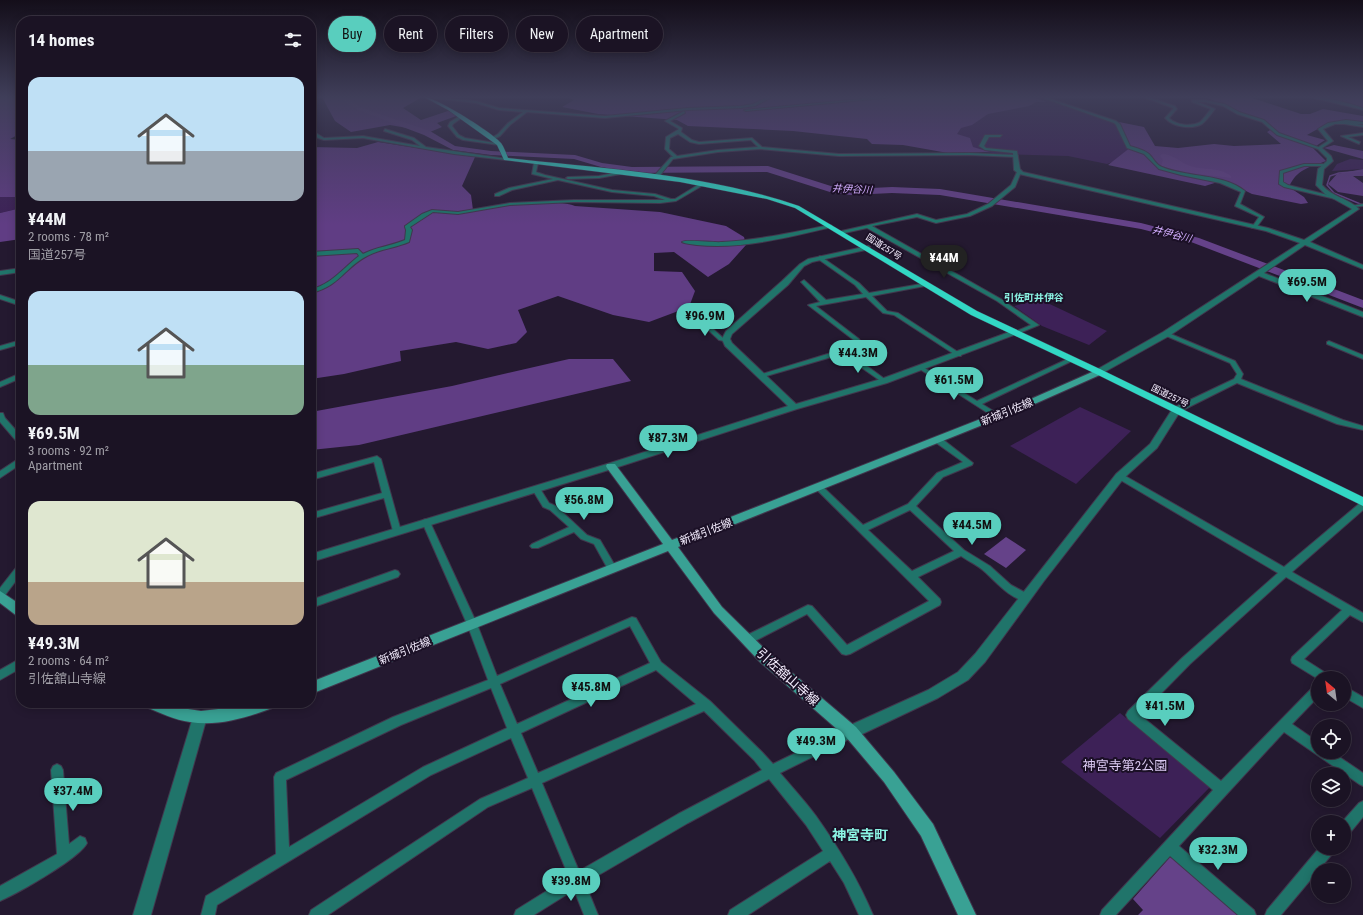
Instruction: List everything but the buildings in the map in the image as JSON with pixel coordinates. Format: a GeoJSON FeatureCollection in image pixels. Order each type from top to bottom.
{"type":"FeatureCollection","features":[{"type":"Feature","properties":{"kind":"highway"},"geometry":{"type":"LineString","coordinates":[[493,140],[499,144],[504,155]]}},
{"type":"Feature","properties":{"kind":"highway","name":"国道257号"},"geometry":{"type":"LineString","coordinates":[[504,155],[536,163],[619,173],[658,175],[783,201],[868,248],[974,313],[1099,372],[1363,502]]}},
{"type":"Feature","properties":{"kind":"main road","name":"新城引佐線"},"geometry":{"type":"LineString","coordinates":[[316,686],[997,417],[1099,372]]}},
{"type":"Feature","properties":{"kind":"main road","name":"引佐舘山寺線"},"geometry":{"type":"LineString","coordinates":[[611,466],[718,610],[765,658],[851,732],[888,777],[927,830],[967,915]]}},
{"type":"Feature","properties":{"kind":"main road"},"geometry":{"type":"LineString","coordinates":[[0,595],[16,608]]}},
{"type":"Feature","properties":{"kind":"main road"},"geometry":{"type":"LineString","coordinates":[[164,708],[178,713],[200,717],[236,712],[251,708]]}},
{"type":"Feature","properties":{"kind":"street"},"geometry":{"type":"LineString","coordinates":[[378,140],[454,153],[504,155]]}},
{"type":"Feature","properties":{"kind":"street"},"geometry":{"type":"LineString","coordinates":[[414,140],[425,148]]}},
{"type":"Feature","properties":{"kind":"street"},"geometry":{"type":"LineString","coordinates":[[472,140],[499,144]]}},
{"type":"Feature","properties":{"kind":"street"},"geometry":{"type":"LineString","coordinates":[[668,140],[667,149],[676,157]]}},
{"type":"Feature","properties":{"kind":"street"},"geometry":{"type":"LineString","coordinates":[[689,140],[699,143],[743,140]]}},
{"type":"Feature","properties":{"kind":"street"},"geometry":{"type":"LineString","coordinates":[[753,140],[761,148]]}},
{"type":"Feature","properties":{"kind":"street"},"geometry":{"type":"LineString","coordinates":[[840,232],[917,215],[936,222],[968,215],[990,205],[1013,186],[1019,172],[1017,170],[1015,152],[989,149],[980,146],[984,140]]}},
{"type":"Feature","properties":{"kind":"street"},"geometry":{"type":"LineString","coordinates":[[1125,140],[1128,146],[1146,153],[1157,167],[1172,172],[1213,178],[1229,183],[1243,191],[1237,205],[1262,217],[1254,227]]}},
{"type":"Feature","properties":{"kind":"street"},"geometry":{"type":"LineString","coordinates":[[1294,140],[1318,148],[1329,157],[1330,160],[1321,169],[1319,185],[1323,192],[1355,206],[1363,205]]}},
{"type":"Feature","properties":{"kind":"street"},"geometry":{"type":"LineString","coordinates":[[1318,148],[1329,144],[1331,140]]}},
{"type":"Feature","properties":{"kind":"street"},"geometry":{"type":"LineString","coordinates":[[1351,140],[1359,143]]}},
{"type":"Feature","properties":{"kind":"street"},"geometry":{"type":"LineString","coordinates":[[658,175],[672,158],[761,148],[839,155],[970,154],[1016,156]]}},
{"type":"Feature","properties":{"kind":"street"},"geometry":{"type":"LineString","coordinates":[[536,163],[534,173],[612,191],[655,195],[669,201]]}},
{"type":"Feature","properties":{"kind":"street"},"geometry":{"type":"LineString","coordinates":[[1326,165],[1304,165],[1282,172],[1281,183],[1286,186],[1342,200]]}},
{"type":"Feature","properties":{"kind":"street"},"geometry":{"type":"LineString","coordinates":[[1019,172],[1279,233],[1363,267]]}},
{"type":"Feature","properties":{"kind":"street"},"geometry":{"type":"LineString","coordinates":[[497,195],[511,189],[559,180],[580,177],[599,177],[619,173]]}},
{"type":"Feature","properties":{"kind":"street"},"geometry":{"type":"LineString","coordinates":[[316,290],[326,287],[362,256],[381,248],[400,245],[407,241],[409,230],[407,227],[409,224],[432,211],[458,213],[510,204],[574,201],[640,203],[669,201],[679,198],[703,184]]}},
{"type":"Feature","properties":{"kind":"street"},"geometry":{"type":"LineString","coordinates":[[1099,372],[1166,334],[1306,243],[1356,209],[1355,206]]}},
{"type":"Feature","properties":{"kind":"street"},"geometry":{"type":"LineString","coordinates":[[685,242],[708,245],[731,243],[830,226]]}},
{"type":"Feature","properties":{"kind":"street"},"geometry":{"type":"LineString","coordinates":[[316,556],[611,466],[794,407],[884,381],[959,355],[1036,325],[999,300],[868,226]]}},
{"type":"Feature","properties":{"kind":"street"},"geometry":{"type":"LineString","coordinates":[[727,341],[729,333],[785,283],[802,265],[820,258],[868,248]]}},
{"type":"Feature","properties":{"kind":"street"},"geometry":{"type":"LineString","coordinates":[[316,254],[358,251],[362,256]]}},
{"type":"Feature","properties":{"kind":"street"},"geometry":{"type":"LineString","coordinates":[[820,258],[857,284],[885,312],[896,314],[959,355]]}},
{"type":"Feature","properties":{"kind":"street"},"geometry":{"type":"LineString","coordinates":[[0,273],[16,271]]}},
{"type":"Feature","properties":{"kind":"street"},"geometry":{"type":"LineString","coordinates":[[1260,272],[1363,315]]}},
{"type":"Feature","properties":{"kind":"street"},"geometry":{"type":"LineString","coordinates":[[804,282],[824,302]]}},
{"type":"Feature","properties":{"kind":"street"},"geometry":{"type":"LineString","coordinates":[[761,376],[860,346],[857,340],[811,305],[925,284]]}},
{"type":"Feature","properties":{"kind":"street"},"geometry":{"type":"LineString","coordinates":[[0,297],[16,302]]}},
{"type":"Feature","properties":{"kind":"street"},"geometry":{"type":"LineString","coordinates":[[694,314],[721,339],[727,341],[728,344],[794,407]]}},
{"type":"Feature","properties":{"kind":"street"},"geometry":{"type":"LineString","coordinates":[[521,915],[576,879],[771,770],[932,694],[963,676],[980,658],[1120,476],[1154,446],[1176,410],[1237,380],[1240,374],[1233,362],[1166,334]]}},
{"type":"Feature","properties":{"kind":"street"},"geometry":{"type":"LineString","coordinates":[[0,348],[16,343]]}},
{"type":"Feature","properties":{"kind":"street"},"geometry":{"type":"LineString","coordinates":[[1329,343],[1363,357]]}},
{"type":"Feature","properties":{"kind":"street"},"geometry":{"type":"LineString","coordinates":[[844,352],[884,381]]}},
{"type":"Feature","properties":{"kind":"street"},"geometry":{"type":"LineString","coordinates":[[977,404],[1072,359]]}},
{"type":"Feature","properties":{"kind":"street"},"geometry":{"type":"LineString","coordinates":[[921,368],[997,417]]}},
{"type":"Feature","properties":{"kind":"street"},"geometry":{"type":"LineString","coordinates":[[0,385],[16,377]]}},
{"type":"Feature","properties":{"kind":"street"},"geometry":{"type":"LineString","coordinates":[[1237,380],[1340,422],[1363,428]]}},
{"type":"Feature","properties":{"kind":"street"},"geometry":{"type":"LineString","coordinates":[[0,415],[1,419],[16,436]]}},
{"type":"Feature","properties":{"kind":"street"},"geometry":{"type":"LineString","coordinates":[[862,529],[911,506],[940,475],[969,463],[938,440]]}},
{"type":"Feature","properties":{"kind":"street"},"geometry":{"type":"LineString","coordinates":[[316,476],[377,459],[397,531]]}},
{"type":"Feature","properties":{"kind":"street"},"geometry":{"type":"LineString","coordinates":[[0,475],[16,464]]}},
{"type":"Feature","properties":{"kind":"street"},"geometry":{"type":"LineString","coordinates":[[1120,476],[1363,618]]}},
{"type":"Feature","properties":{"kind":"street"},"geometry":{"type":"LineString","coordinates":[[747,640],[808,609],[846,651],[936,602],[911,576],[818,488]]}},
{"type":"Feature","properties":{"kind":"street"},"geometry":{"type":"LineString","coordinates":[[536,489],[546,505],[553,508],[584,537],[597,542],[612,569]]}},
{"type":"Feature","properties":{"kind":"street"},"geometry":{"type":"LineString","coordinates":[[316,515],[387,494]]}},
{"type":"Feature","properties":{"kind":"street"},"geometry":{"type":"LineString","coordinates":[[1222,789],[1132,715],[1186,661],[1285,572],[1363,505]]}},
{"type":"Feature","properties":{"kind":"street"},"geometry":{"type":"LineString","coordinates":[[911,506],[961,552],[986,568],[1008,588],[1026,597]]}},
{"type":"Feature","properties":{"kind":"street"},"geometry":{"type":"LineString","coordinates":[[426,522],[472,624],[534,780],[591,915]]}},
{"type":"Feature","properties":{"kind":"street"},"geometry":{"type":"LineString","coordinates":[[535,546],[575,528]]}},
{"type":"Feature","properties":{"kind":"street"},"geometry":{"type":"LineString","coordinates":[[911,576],[961,552]]}},
{"type":"Feature","properties":{"kind":"street"},"geometry":{"type":"LineString","coordinates":[[0,595],[16,574]]}},
{"type":"Feature","properties":{"kind":"street"},"geometry":{"type":"LineString","coordinates":[[316,602],[395,574]]}},
{"type":"Feature","properties":{"kind":"street"},"geometry":{"type":"LineString","coordinates":[[1314,671],[1296,660],[1349,610]]}},
{"type":"Feature","properties":{"kind":"street"},"geometry":{"type":"LineString","coordinates":[[283,857],[280,777],[397,721],[494,682],[632,621],[657,664],[706,705],[771,770],[811,820],[850,878],[866,915]]}},
{"type":"Feature","properties":{"kind":"street"},"geometry":{"type":"LineString","coordinates":[[208,915],[211,901],[427,770],[515,731],[657,664]]}},
{"type":"Feature","properties":{"kind":"street"},"geometry":{"type":"LineString","coordinates":[[0,675],[16,666]]}},
{"type":"Feature","properties":{"kind":"street"},"geometry":{"type":"LineString","coordinates":[[1351,695],[1363,703]]}},
{"type":"Feature","properties":{"kind":"street"},"geometry":{"type":"LineString","coordinates":[[1107,915],[1222,789],[1311,696]]}},
{"type":"Feature","properties":{"kind":"street"},"geometry":{"type":"LineString","coordinates":[[316,915],[484,803],[706,705]]}},
{"type":"Feature","properties":{"kind":"street"},"geometry":{"type":"LineString","coordinates":[[142,915],[200,717]]}},
{"type":"Feature","properties":{"kind":"street"},"geometry":{"type":"LineString","coordinates":[[1283,725],[1311,744]]}},
{"type":"Feature","properties":{"kind":"street"},"geometry":{"type":"LineString","coordinates":[[1332,759],[1363,780]]}},
{"type":"Feature","properties":{"kind":"street"},"geometry":{"type":"LineString","coordinates":[[57,770],[64,857]]}},
{"type":"Feature","properties":{"kind":"street"},"geometry":{"type":"LineString","coordinates":[[1351,821],[1363,807]]}},
{"type":"Feature","properties":{"kind":"street"},"geometry":{"type":"LineString","coordinates":[[0,894],[64,857],[80,843]]}},
{"type":"Feature","properties":{"kind":"street"},"geometry":{"type":"LineString","coordinates":[[1170,847],[1249,915]]}},
{"type":"Feature","properties":{"kind":"street"},"geometry":{"type":"LineString","coordinates":[[735,915],[833,852]]}},
{"type":"Feature","properties":{"kind":"street"},"geometry":{"type":"LineString","coordinates":[[1272,915],[1322,855]]}},
{"type":"Feature","properties":{"kind":"green space"},"geometry":{"type":"Polygon","coordinates":[[[955,140],[1123,140],[1125,146],[1131,149],[1127,157],[1107,164],[1068,156],[999,154],[968,150],[955,145],[955,140]]]}},
{"type":"Feature","properties":{"kind":"green space"},"geometry":{"type":"Polygon","coordinates":[[[1350,159],[1363,160],[1363,169],[1332,171],[1337,164],[1350,159]]]}},
{"type":"Feature","properties":{"kind":"green space"},"geometry":{"type":"Polygon","coordinates":[[[0,197],[16,197],[16,209],[0,213],[0,197]]]}},
{"type":"Feature","properties":{"kind":"green space"},"geometry":{"type":"Polygon","coordinates":[[[1039,299],[1107,331],[1089,345],[1042,326],[1014,306],[1039,299]]]}},
{"type":"Feature","properties":{"kind":"green space"},"geometry":{"type":"Polygon","coordinates":[[[1080,407],[1131,431],[1076,484],[1010,446],[1080,407]]]}},
{"type":"Feature","properties":{"kind":"green space","name":"神宮寺第2公園"},"geometry":{"type":"Polygon","coordinates":[[[1120,713],[1210,787],[1160,838],[1061,762],[1120,713]]]}},
{"type":"Feature","properties":{"kind":"shaded area"},"geometry":{"type":"Polygon","coordinates":[[[0,140],[16,140],[16,197],[0,197],[0,140]]]}},
{"type":"Feature","properties":{"kind":"shaded area"},"geometry":{"type":"Polygon","coordinates":[[[868,140],[971,140],[973,147],[990,152],[948,153],[903,145],[872,144],[868,140]]]}},
{"type":"Feature","properties":{"kind":"shaded area"},"geometry":{"type":"Polygon","coordinates":[[[1127,140],[1151,140],[1155,146],[1178,148],[1214,144],[1234,146],[1281,144],[1276,140],[1325,140],[1313,148],[1326,161],[1299,173],[1289,187],[1304,197],[1308,203],[1301,204],[1252,194],[1224,180],[1205,186],[1108,165],[1131,147],[1127,140]]]}},
{"type":"Feature","properties":{"kind":"shaded area"},"geometry":{"type":"Polygon","coordinates":[[[378,142],[475,157],[462,186],[471,195],[473,210],[525,204],[553,203],[660,212],[726,226],[744,237],[746,245],[729,264],[708,277],[674,252],[654,253],[654,271],[682,272],[695,291],[689,307],[649,322],[613,315],[558,296],[518,310],[527,332],[516,343],[488,349],[456,342],[400,351],[401,361],[344,374],[316,378],[316,147],[357,148],[378,142]]]}},
{"type":"Feature","properties":{"kind":"shaded area"},"geometry":{"type":"Polygon","coordinates":[[[1334,145],[1363,151],[1363,159],[1324,148],[1334,145]]]}},
{"type":"Feature","properties":{"kind":"shaded area"},"geometry":{"type":"Polygon","coordinates":[[[1162,154],[1172,156],[1193,167],[1221,171],[1231,176],[1231,178],[1167,170],[1161,166],[1163,160],[1160,156],[1162,154]]]}},
{"type":"Feature","properties":{"kind":"shaded area"},"geometry":{"type":"Polygon","coordinates":[[[1363,169],[1363,176],[1353,176],[1363,183],[1363,196],[1338,192],[1328,184],[1337,174],[1363,169]]]}},
{"type":"Feature","properties":{"kind":"shaded area"},"geometry":{"type":"Polygon","coordinates":[[[16,209],[16,240],[0,242],[0,213],[16,209]]]}},
{"type":"Feature","properties":{"kind":"shaded area"},"geometry":{"type":"Polygon","coordinates":[[[569,359],[613,359],[631,381],[359,445],[316,449],[316,411],[452,386],[569,359]]]}},
{"type":"Feature","properties":{"kind":"shaded area"},"geometry":{"type":"Polygon","coordinates":[[[1006,537],[1026,550],[1006,568],[984,554],[1006,537]]]}},
{"type":"Feature","properties":{"kind":"shaded area"},"geometry":{"type":"Polygon","coordinates":[[[1171,856],[1243,915],[1138,915],[1143,910],[1133,899],[1171,856]]]}},
{"type":"Feature","properties":{"kind":"waterway","name":"井伊谷川"},"geometry":{"type":"LineString","coordinates":[[439,140],[453,148],[491,153],[575,157],[601,165],[632,170],[768,169],[833,190],[851,192],[892,190],[940,192],[1141,226],[1195,240],[1363,304]]}},
{"type":"Feature","properties":{"kind":"waterway"},"geometry":{"type":"LineString","coordinates":[[1363,171],[1339,173],[1330,176],[1327,185],[1334,193],[1363,205]]}},
{"type":"Feature","properties":{"kind":"district","name":"引佐町井伊谷"},"geometry":{"type":"Point","coordinates":[1034,297]}},
{"type":"Feature","properties":{"kind":"district","name":"神宮寺町"},"geometry":{"type":"Point","coordinates":[860,835]}}]}
